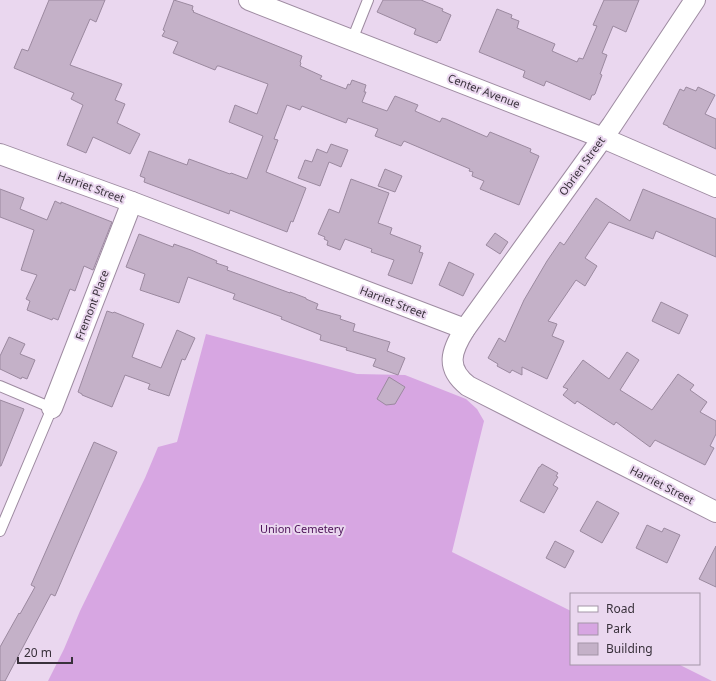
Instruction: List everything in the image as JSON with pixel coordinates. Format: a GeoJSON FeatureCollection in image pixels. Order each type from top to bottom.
{"type":"FeatureCollection","features":[{"type":"Feature","properties":{"kind":"street","name":"Center Avenue"},"geometry":{"type":"LineString","coordinates":[[250,0],[603,138],[716,187]]}},
{"type":"Feature","properties":{"kind":"street","name":"Obrien Street"},"geometry":{"type":"LineString","coordinates":[[465,329],[603,138],[695,0]]}},
{"type":"Feature","properties":{"kind":"street","name":"Harriet Street"},"geometry":{"type":"LineString","coordinates":[[0,154],[132,202],[465,329],[455,344],[452,362],[454,370],[458,376],[468,386],[716,512]]}},
{"type":"Feature","properties":{"kind":"street","name":"Fremont Place"},"geometry":{"type":"LineString","coordinates":[[52,408],[132,202]]}},
{"type":"Feature","properties":{"kind":"lane"},"geometry":{"type":"LineString","coordinates":[[352,40],[368,0]]}},
{"type":"Feature","properties":{"kind":"lane"},"geometry":{"type":"LineString","coordinates":[[0,386],[52,408],[0,531]]}},
{"type":"Feature","properties":{"kind":"green space","name":"Union Cemetery"},"geometry":{"type":"Polygon","coordinates":[[[206,334],[357,374],[405,375],[466,399],[477,409],[484,421],[452,552],[570,611],[570,665],[680,665],[712,681],[48,681],[64,649],[80,611],[145,478],[158,447],[177,442],[206,334]]]}},
{"type":"Feature","properties":{"kind":"building"},"geometry":{"type":"Polygon","coordinates":[[[49,0],[105,0],[96,22],[90,19],[70,65],[122,84],[115,100],[125,104],[117,123],[140,134],[130,154],[93,137],[86,153],[67,145],[83,105],[71,99],[74,93],[14,68],[22,49],[28,51],[49,0]]]}},
{"type":"Feature","properties":{"kind":"building"},"geometry":{"type":"Polygon","coordinates":[[[174,0],[193,6],[193,12],[302,56],[300,66],[322,76],[320,79],[346,89],[352,80],[366,85],[364,92],[366,92],[362,102],[387,111],[395,96],[418,105],[415,111],[440,122],[442,118],[446,119],[487,137],[490,132],[531,149],[530,152],[539,156],[519,205],[480,189],[484,181],[472,176],[473,172],[469,171],[470,169],[404,141],[401,146],[375,136],[378,129],[348,118],[346,123],[302,106],[300,110],[287,105],[274,139],[278,140],[266,172],[306,188],[293,222],[291,221],[287,232],[230,210],[229,214],[144,182],[145,178],[140,176],[149,151],[187,165],[189,159],[247,179],[263,136],[229,122],[235,105],[257,114],[268,84],[219,66],[217,66],[215,70],[173,53],[178,42],[162,36],[165,31],[163,30],[174,0]]]}},
{"type":"Feature","properties":{"kind":"building"},"geometry":{"type":"Polygon","coordinates":[[[383,0],[421,0],[443,9],[442,11],[451,15],[440,41],[439,40],[437,43],[414,34],[416,29],[377,12],[383,0]]]}},
{"type":"Feature","properties":{"kind":"building"},"geometry":{"type":"Polygon","coordinates":[[[604,0],[639,0],[626,32],[613,26],[602,53],[607,55],[600,74],[602,75],[595,94],[592,95],[590,100],[546,81],[544,86],[523,77],[525,71],[479,52],[497,9],[512,15],[511,18],[519,21],[517,28],[555,44],[552,51],[577,62],[579,58],[583,59],[597,26],[593,25],[604,0]]]}},
{"type":"Feature","properties":{"kind":"building"},"geometry":{"type":"Polygon","coordinates":[[[686,87],[696,91],[698,87],[715,95],[705,114],[716,119],[716,149],[663,124],[680,89],[684,91],[686,87]]]}},
{"type":"Feature","properties":{"kind":"building"},"geometry":{"type":"Polygon","coordinates":[[[331,144],[348,150],[341,167],[329,162],[320,186],[298,178],[305,160],[312,162],[317,149],[327,153],[331,144]]]}},
{"type":"Feature","properties":{"kind":"building"},"geometry":{"type":"Polygon","coordinates":[[[385,169],[402,176],[395,192],[378,186],[385,169]]]}},
{"type":"Feature","properties":{"kind":"building"},"geometry":{"type":"Polygon","coordinates":[[[351,179],[389,193],[378,223],[392,228],[390,234],[421,246],[419,252],[423,253],[412,284],[388,275],[394,260],[371,252],[372,249],[345,239],[340,250],[327,245],[328,241],[324,239],[325,237],[318,234],[329,209],[339,213],[351,179]]]}},
{"type":"Feature","properties":{"kind":"building"},"geometry":{"type":"Polygon","coordinates":[[[0,189],[24,198],[20,209],[47,220],[55,201],[112,222],[93,270],[84,266],[75,291],[70,289],[58,320],[53,318],[52,320],[27,310],[30,301],[26,299],[37,275],[21,270],[34,230],[0,217],[0,189]]]}},
{"type":"Feature","properties":{"kind":"building"},"geometry":{"type":"Polygon","coordinates":[[[643,189],[716,219],[716,257],[656,231],[653,239],[609,222],[585,258],[597,266],[585,286],[576,280],[548,321],[557,324],[552,336],[564,341],[547,379],[522,367],[522,375],[512,370],[510,373],[497,366],[498,364],[488,358],[499,338],[505,342],[524,300],[547,261],[560,242],[564,245],[596,198],[630,221],[643,189]]]}},
{"type":"Feature","properties":{"kind":"building"},"geometry":{"type":"Polygon","coordinates":[[[495,233],[508,242],[500,254],[486,245],[495,233]]]}},
{"type":"Feature","properties":{"kind":"building"},"geometry":{"type":"Polygon","coordinates":[[[139,234],[173,247],[174,244],[191,250],[217,261],[216,263],[228,267],[227,270],[306,298],[318,304],[316,309],[341,316],[340,319],[355,324],[353,331],[390,342],[387,351],[405,358],[398,375],[373,366],[376,359],[320,340],[321,335],[281,319],[282,317],[233,299],[235,294],[188,277],[179,303],[140,290],[145,274],[126,267],[139,234]]]}},
{"type":"Feature","properties":{"kind":"building"},"geometry":{"type":"Polygon","coordinates":[[[449,262],[474,274],[463,296],[439,285],[449,262]]]}},
{"type":"Feature","properties":{"kind":"building"},"geometry":{"type":"Polygon","coordinates":[[[661,302],[688,315],[679,334],[652,321],[661,302]]]}},
{"type":"Feature","properties":{"kind":"building"},"geometry":{"type":"Polygon","coordinates":[[[107,311],[114,312],[144,324],[132,357],[161,368],[177,330],[195,338],[185,360],[182,359],[169,396],[148,389],[150,384],[125,375],[112,407],[78,392],[107,311]]]}},
{"type":"Feature","properties":{"kind":"building"},"geometry":{"type":"Polygon","coordinates":[[[9,337],[25,344],[20,354],[35,360],[27,379],[22,377],[21,379],[0,369],[0,356],[9,337]]]}},
{"type":"Feature","properties":{"kind":"building"},"geometry":{"type":"Polygon","coordinates":[[[627,352],[639,360],[620,390],[652,410],[678,374],[694,385],[690,390],[707,402],[700,412],[716,421],[716,434],[710,446],[714,448],[705,465],[655,440],[650,447],[616,422],[614,425],[577,401],[575,404],[563,395],[568,389],[563,387],[583,360],[609,379],[627,352]]]}},
{"type":"Feature","properties":{"kind":"building"},"geometry":{"type":"Polygon","coordinates":[[[389,377],[405,387],[395,404],[386,405],[377,399],[389,377]]]}},
{"type":"Feature","properties":{"kind":"building"},"geometry":{"type":"Polygon","coordinates":[[[0,400],[24,409],[1,466],[0,466],[0,400]]]}},
{"type":"Feature","properties":{"kind":"building"},"geometry":{"type":"Polygon","coordinates":[[[94,442],[117,452],[55,596],[51,594],[5,681],[0,681],[0,647],[35,587],[31,585],[94,442]]]}},
{"type":"Feature","properties":{"kind":"building"},"geometry":{"type":"Polygon","coordinates":[[[542,464],[558,473],[556,476],[558,477],[553,485],[558,488],[544,513],[520,501],[542,464]]]}},
{"type":"Feature","properties":{"kind":"building"},"geometry":{"type":"Polygon","coordinates":[[[597,501],[619,513],[602,543],[580,531],[597,501]]]}},
{"type":"Feature","properties":{"kind":"building"},"geometry":{"type":"Polygon","coordinates":[[[647,525],[662,532],[664,528],[680,535],[667,563],[636,548],[647,525]]]}},
{"type":"Feature","properties":{"kind":"building"},"geometry":{"type":"Polygon","coordinates":[[[555,541],[574,551],[565,568],[546,558],[555,541]]]}},
{"type":"Feature","properties":{"kind":"building"},"geometry":{"type":"Polygon","coordinates":[[[716,546],[716,587],[699,579],[716,546]]]}}]}
